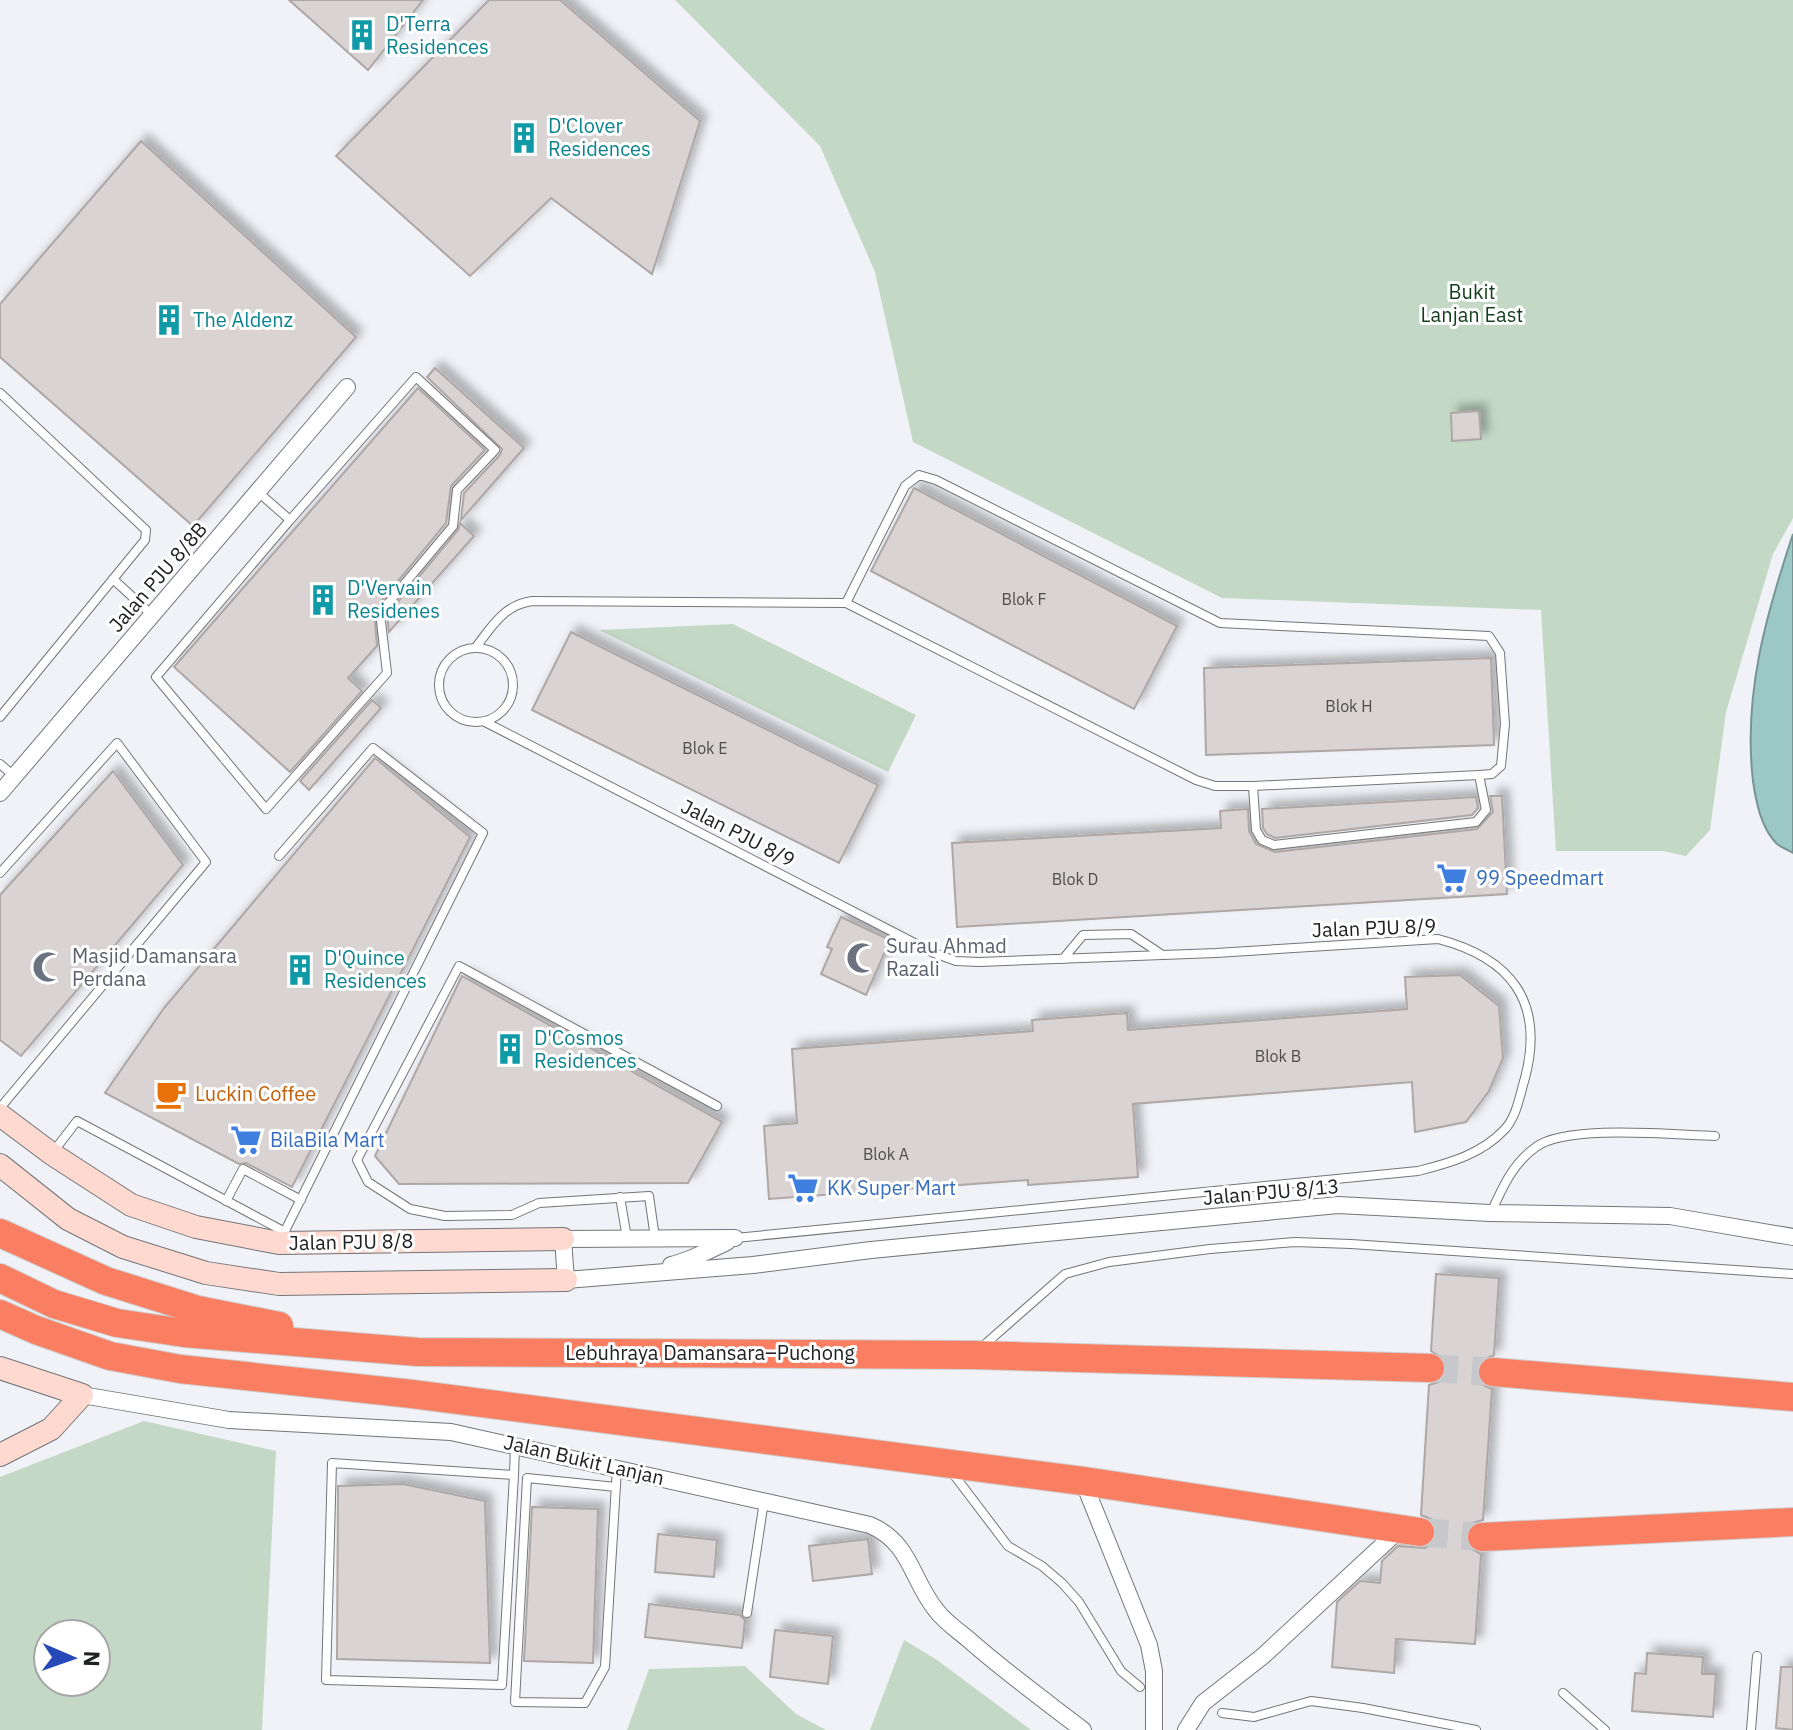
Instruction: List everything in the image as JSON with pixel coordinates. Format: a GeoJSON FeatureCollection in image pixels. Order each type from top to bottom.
{"type":"FeatureCollection","features":[{"type":"Feature","properties":{"kind":"highway"},"geometry":{"type":"LineString","coordinates":[[0,1233],[106,1281],[198,1310],[418,1352]]}},
{"type":"Feature","properties":{"kind":"highway","name":"Lebuhraya Damansara–Puchong"},"geometry":{"type":"LineString","coordinates":[[0,1278],[54,1304],[117,1323],[184,1333],[418,1352],[973,1355],[1430,1368]]}},
{"type":"Feature","properties":{"kind":"highway"},"geometry":{"type":"LineString","coordinates":[[0,1314],[110,1356],[180,1369],[412,1394],[1083,1481],[1410,1530]]}},
{"type":"Feature","properties":{"kind":"highway"},"geometry":{"type":"LineString","coordinates":[[1493,1372],[1793,1397]]}},
{"type":"Feature","properties":{"kind":"highway"},"geometry":{"type":"LineString","coordinates":[[1482,1537],[1791,1524]]}},
{"type":"Feature","properties":{"kind":"street","name":"Jalan PJU 8/8B"},"geometry":{"type":"LineString","coordinates":[[0,793],[347,387]]}},
{"type":"Feature","properties":{"kind":"street","name":"Jalan PJU 8/8"},"geometry":{"type":"LineString","coordinates":[[0,1115],[52,1154],[131,1205],[196,1227],[282,1238],[735,1238]]}},
{"type":"Feature","properties":{"kind":"street","name":"Jalan PJU 8/8"},"geometry":{"type":"LineString","coordinates":[[0,1165],[68,1219],[123,1247],[206,1273],[279,1284],[566,1280],[628,1275]]}},
{"type":"Feature","properties":{"kind":"street","name":"Jalan PJU 8/13"},"geometry":{"type":"LineString","coordinates":[[628,1275],[1338,1205],[1490,1213],[1670,1216],[1793,1237]]}},
{"type":"Feature","properties":{"kind":"street"},"geometry":{"type":"LineString","coordinates":[[660,1238],[753,1265]]}},
{"type":"Feature","properties":{"kind":"street"},"geometry":{"type":"LineString","coordinates":[[628,1275],[684,1263],[706,1249],[735,1238]]}},
{"type":"Feature","properties":{"kind":"street"},"geometry":{"type":"LineString","coordinates":[[563,1239],[566,1280]]}},
{"type":"Feature","properties":{"kind":"street","name":"Jalan Bukit Lanjan"},"geometry":{"type":"LineString","coordinates":[[0,1368],[82,1395],[229,1420],[451,1432],[870,1525],[885,1531],[910,1562],[936,1611],[1083,1730]]}},
{"type":"Feature","properties":{"kind":"street"},"geometry":{"type":"LineString","coordinates":[[0,1455],[51,1429],[82,1395]]}},
{"type":"Feature","properties":{"kind":"street"},"geometry":{"type":"LineString","coordinates":[[1083,1481],[1149,1645],[1154,1671],[1154,1730]]}},
{"type":"Feature","properties":{"kind":"street"},"geometry":{"type":"LineString","coordinates":[[1186,1730],[1203,1703],[1263,1656],[1410,1530]]}},
{"type":"Feature","properties":{"kind":"lane"},"geometry":{"type":"LineString","coordinates":[[416,377],[495,450],[457,490],[453,526],[380,613],[387,673],[266,809],[156,677],[290,520],[416,377]]}},
{"type":"Feature","properties":{"kind":"lane"},"geometry":{"type":"LineString","coordinates":[[0,393],[146,530],[145,540],[0,717]]}},
{"type":"Feature","properties":{"kind":"lane","name":"Jalan PJU 8/9"},"geometry":{"type":"LineString","coordinates":[[735,1238],[1418,1171],[1475,1153],[1506,1128],[1517,1106],[1528,1068],[1532,1026],[1522,1000],[1507,975],[1487,957],[1465,946],[1438,939],[1393,940],[1163,955],[956,961],[934,953],[485,722],[460,720],[449,712],[438,690],[444,665],[463,649],[476,647],[504,611],[518,603],[846,603],[1196,780],[1215,786],[1479,775],[1492,774],[1501,766],[1505,724],[1500,653],[1489,636],[1220,623],[936,480],[919,475],[905,486],[846,603]]}},
{"type":"Feature","properties":{"kind":"lane"},"geometry":{"type":"LineString","coordinates":[[258,492],[290,520]]}},
{"type":"Feature","properties":{"kind":"lane"},"geometry":{"type":"LineString","coordinates":[[113,579],[152,615]]}},
{"type":"Feature","properties":{"kind":"lane"},"geometry":{"type":"LineString","coordinates":[[476,647],[498,655],[512,675],[513,687],[505,709],[485,722]]}},
{"type":"Feature","properties":{"kind":"lane"},"geometry":{"type":"LineString","coordinates":[[0,873],[117,743],[206,862],[0,1108]]}},
{"type":"Feature","properties":{"kind":"lane"},"geometry":{"type":"LineString","coordinates":[[52,1154],[77,1121],[226,1201],[282,1238],[483,833],[373,748],[279,856]]}},
{"type":"Feature","properties":{"kind":"lane"},"geometry":{"type":"LineString","coordinates":[[0,764],[14,777]]}},
{"type":"Feature","properties":{"kind":"lane"},"geometry":{"type":"LineString","coordinates":[[1253,786],[1256,830],[1262,840],[1274,845],[1476,822],[1486,810],[1479,775]]}},
{"type":"Feature","properties":{"kind":"lane"},"geometry":{"type":"LineString","coordinates":[[1063,959],[1083,935],[1131,934],[1163,955]]}},
{"type":"Feature","properties":{"kind":"lane"},"geometry":{"type":"LineString","coordinates":[[660,1238],[649,1196],[539,1203],[512,1215],[445,1216],[410,1209],[368,1182],[357,1160],[459,966],[717,1106]]}},
{"type":"Feature","properties":{"kind":"lane"},"geometry":{"type":"LineString","coordinates":[[1490,1213],[1508,1176],[1537,1146],[1557,1138],[1582,1133],[1715,1136]]}},
{"type":"Feature","properties":{"kind":"lane"},"geometry":{"type":"LineString","coordinates":[[226,1201],[243,1169],[301,1200]]}},
{"type":"Feature","properties":{"kind":"lane"},"geometry":{"type":"LineString","coordinates":[[620,1197],[627,1238]]}},
{"type":"Feature","properties":{"kind":"lane"},"geometry":{"type":"LineString","coordinates":[[973,1355],[1065,1274],[1109,1262],[1210,1249],[1295,1242],[1351,1244],[1793,1274]]}},
{"type":"Feature","properties":{"kind":"lane"},"geometry":{"type":"LineString","coordinates":[[514,1475],[332,1463],[326,1680],[502,1685],[514,1475],[515,1444]]}},
{"type":"Feature","properties":{"kind":"lane"},"geometry":{"type":"LineString","coordinates":[[947,1465],[1008,1546],[1042,1566],[1079,1602],[1121,1671],[1140,1687]]}},
{"type":"Feature","properties":{"kind":"lane"},"geometry":{"type":"LineString","coordinates":[[616,1487],[527,1478],[515,1702],[585,1703],[605,1667],[616,1487],[617,1467]]}},
{"type":"Feature","properties":{"kind":"lane"},"geometry":{"type":"LineString","coordinates":[[747,1613],[764,1501]]}},
{"type":"Feature","properties":{"kind":"lane"},"geometry":{"type":"LineString","coordinates":[[1751,1730],[1757,1656]]}},
{"type":"Feature","properties":{"kind":"lane"},"geometry":{"type":"LineString","coordinates":[[1563,1693],[1605,1730]]}},
{"type":"Feature","properties":{"kind":"lane"},"geometry":{"type":"LineString","coordinates":[[1222,1713],[1254,1717],[1311,1701],[1476,1730]]}},
{"type":"Feature","properties":{"kind":"green space","name":"Bukit Lanjan East"},"geometry":{"type":"Polygon","coordinates":[[[675,0],[1793,0],[1793,518],[1773,554],[1726,712],[1710,830],[1686,856],[1663,851],[1556,851],[1541,610],[1222,598],[913,442],[875,272],[820,146],[675,0]]]}},
{"type":"Feature","properties":{"kind":"green space"},"geometry":{"type":"Polygon","coordinates":[[[733,624],[916,715],[888,772],[599,630],[733,624]]]}},
{"type":"Feature","properties":{"kind":"green space"},"geometry":{"type":"Polygon","coordinates":[[[144,1421],[276,1451],[262,1730],[0,1730],[0,1477],[144,1421]]]}},
{"type":"Feature","properties":{"kind":"green space"},"geometry":{"type":"Polygon","coordinates":[[[904,1640],[937,1660],[1031,1730],[870,1730],[904,1640]]]}},
{"type":"Feature","properties":{"kind":"green space"},"geometry":{"type":"Polygon","coordinates":[[[745,1666],[796,1714],[826,1730],[627,1730],[649,1669],[745,1666]]]}},
{"type":"Feature","properties":{"kind":"water"},"geometry":{"type":"Polygon","coordinates":[[[1793,534],[1793,853],[1771,838],[1763,823],[1754,789],[1751,718],[1766,625],[1793,534]]]}},
{"type":"Feature","properties":{"kind":"building","name":"D'Terra Residences"},"geometry":{"type":"Polygon","coordinates":[[[289,0],[423,0],[368,70],[289,0]]]}},
{"type":"Feature","properties":{"kind":"building","name":"D'Clover Residences"},"geometry":{"type":"Polygon","coordinates":[[[489,0],[560,0],[700,121],[652,274],[551,198],[470,276],[336,156],[489,0]]]}},
{"type":"Feature","properties":{"kind":"building","name":"The Aldenz"},"geometry":{"type":"Polygon","coordinates":[[[141,141],[356,337],[193,526],[0,357],[0,304],[141,141]]]}},
{"type":"Feature","properties":{"kind":"building"},"geometry":{"type":"Polygon","coordinates":[[[435,368],[524,448],[461,520],[464,493],[500,455],[502,449],[427,377],[435,368]]]}},
{"type":"Feature","properties":{"kind":"building","name":"D'Vervain Residenes"},"geometry":{"type":"Polygon","coordinates":[[[418,388],[485,450],[451,486],[446,523],[374,610],[377,646],[348,678],[362,691],[290,772],[174,667],[418,388]]]}},
{"type":"Feature","properties":{"kind":"building"},"geometry":{"type":"Polygon","coordinates":[[[1479,411],[1481,439],[1452,441],[1451,413],[1479,411]]]}},
{"type":"Feature","properties":{"kind":"building"},"geometry":{"type":"Polygon","coordinates":[[[914,488],[1177,626],[1134,709],[871,571],[914,488]]]}},
{"type":"Feature","properties":{"kind":"building"},"geometry":{"type":"Polygon","coordinates":[[[460,523],[474,536],[389,632],[387,615],[458,530],[460,523]]]}},
{"type":"Feature","properties":{"kind":"building"},"geometry":{"type":"Polygon","coordinates":[[[571,632],[878,785],[839,863],[532,710],[571,632]]]}},
{"type":"Feature","properties":{"kind":"building"},"geometry":{"type":"Polygon","coordinates":[[[1491,658],[1494,745],[1206,755],[1204,668],[1491,658]]]}},
{"type":"Feature","properties":{"kind":"building"},"geometry":{"type":"Polygon","coordinates":[[[372,700],[381,708],[309,790],[300,781],[372,700]]]}},
{"type":"Feature","properties":{"kind":"building","name":"D'Quince Residences"},"geometry":{"type":"Polygon","coordinates":[[[375,758],[470,837],[292,1187],[246,1163],[239,1164],[105,1093],[164,1008],[375,758]]]}},
{"type":"Feature","properties":{"kind":"building","name":"Masjid Damansara Perdana"},"geometry":{"type":"Polygon","coordinates":[[[113,771],[183,865],[21,1056],[0,1040],[0,895],[113,771]]]}},
{"type":"Feature","properties":{"kind":"building"},"geometry":{"type":"Polygon","coordinates":[[[1490,796],[1502,796],[1507,894],[957,927],[952,843],[1221,828],[1220,811],[1248,809],[1249,831],[1256,844],[1275,852],[1477,829],[1493,812],[1490,796]]]}},
{"type":"Feature","properties":{"kind":"building"},"geometry":{"type":"Polygon","coordinates":[[[1476,797],[1478,808],[1472,815],[1275,838],[1263,828],[1262,809],[1476,797]]]}},
{"type":"Feature","properties":{"kind":"building","name":"Surau Ahmad Razali"},"geometry":{"type":"Polygon","coordinates":[[[841,917],[890,940],[866,995],[821,974],[832,949],[827,947],[841,917]]]}},
{"type":"Feature","properties":{"kind":"building"},"geometry":{"type":"Polygon","coordinates":[[[1460,975],[1499,1006],[1503,1058],[1489,1091],[1466,1122],[1415,1132],[1412,1082],[1133,1104],[1138,1177],[1028,1185],[1028,1180],[769,1199],[764,1126],[797,1123],[792,1049],[1033,1031],[1032,1020],[1127,1013],[1128,1030],[1407,1009],[1405,977],[1460,975]]]}},
{"type":"Feature","properties":{"kind":"building","name":"D'Cosmos Residences"},"geometry":{"type":"Polygon","coordinates":[[[462,976],[722,1122],[688,1183],[399,1184],[375,1156],[462,976]]]}},
{"type":"Feature","properties":{"kind":"building"},"geometry":{"type":"Polygon","coordinates":[[[1436,1274],[1499,1278],[1494,1355],[1480,1362],[1476,1371],[1483,1385],[1492,1389],[1483,1520],[1472,1523],[1465,1537],[1468,1547],[1481,1554],[1475,1644],[1396,1639],[1394,1673],[1332,1667],[1337,1602],[1360,1581],[1380,1583],[1382,1561],[1398,1546],[1425,1548],[1433,1543],[1437,1535],[1431,1519],[1421,1515],[1429,1385],[1439,1382],[1447,1369],[1444,1359],[1431,1351],[1436,1274]]]}},
{"type":"Feature","properties":{"kind":"building"},"geometry":{"type":"Polygon","coordinates":[[[403,1484],[485,1501],[490,1663],[337,1659],[338,1486],[403,1484]]]}},
{"type":"Feature","properties":{"kind":"building"},"geometry":{"type":"Polygon","coordinates":[[[532,1507],[598,1509],[593,1663],[524,1661],[532,1507]]]}},
{"type":"Feature","properties":{"kind":"building"},"geometry":{"type":"Polygon","coordinates":[[[658,1534],[717,1540],[714,1577],[655,1572],[658,1534]]]}},
{"type":"Feature","properties":{"kind":"building"},"geometry":{"type":"Polygon","coordinates":[[[868,1539],[872,1574],[813,1581],[809,1546],[868,1539]]]}},
{"type":"Feature","properties":{"kind":"building"},"geometry":{"type":"Polygon","coordinates":[[[649,1604],[740,1615],[745,1620],[742,1648],[645,1637],[649,1604]]]}},
{"type":"Feature","properties":{"kind":"building"},"geometry":{"type":"Polygon","coordinates":[[[775,1630],[833,1636],[828,1684],[770,1677],[775,1630]]]}},
{"type":"Feature","properties":{"kind":"building"},"geometry":{"type":"Polygon","coordinates":[[[1647,1653],[1703,1657],[1702,1674],[1716,1674],[1713,1717],[1632,1711],[1635,1673],[1646,1674],[1647,1653]]]}},
{"type":"Feature","properties":{"kind":"building"},"geometry":{"type":"Polygon","coordinates":[[[1781,1667],[1793,1667],[1793,1730],[1776,1728],[1781,1667]]]}},
{"type":"Feature","properties":{"kind":"tunnel"},"geometry":{"type":"LineString","coordinates":[[1430,1368],[1493,1372]]}},
{"type":"Feature","properties":{"kind":"tunnel"},"geometry":{"type":"LineString","coordinates":[[1420,1532],[1482,1537]]}},
{"type":"Feature","properties":{"kind":"place","name":"D'Terra Residences"},"geometry":{"type":"Point","coordinates":[362,35]}},
{"type":"Feature","properties":{"kind":"place","name":"D'Clover Residences"},"geometry":{"type":"Point","coordinates":[524,138]}},
{"type":"Feature","properties":{"kind":"place","name":"The Aldenz"},"geometry":{"type":"Point","coordinates":[169,320]}},
{"type":"Feature","properties":{"kind":"place","name":"D'Vervain Residenes"},"geometry":{"type":"Point","coordinates":[323,600]}},
{"type":"Feature","properties":{"kind":"place","name":"99 Speedmart"},"geometry":{"type":"Point","coordinates":[1452,878]}},
{"type":"Feature","properties":{"kind":"place","name":"Surau Ahmad Razali"},"geometry":{"type":"Point","coordinates":[862,958]}},
{"type":"Feature","properties":{"kind":"place","name":"Masjid Damansara Perdana"},"geometry":{"type":"Point","coordinates":[48,967]}},
{"type":"Feature","properties":{"kind":"place","name":"D'Quince Residences"},"geometry":{"type":"Point","coordinates":[300,970]}},
{"type":"Feature","properties":{"kind":"place","name":"D'Cosmos Residences"},"geometry":{"type":"Point","coordinates":[510,1049]}},
{"type":"Feature","properties":{"kind":"place","name":"Luckin Coffee"},"geometry":{"type":"Point","coordinates":[171,1094]}},
{"type":"Feature","properties":{"kind":"place","name":"BilaBila Mart"},"geometry":{"type":"Point","coordinates":[246,1140]}},
{"type":"Feature","properties":{"kind":"place","name":"KK Super Mart"},"geometry":{"type":"Point","coordinates":[803,1188]}}]}
